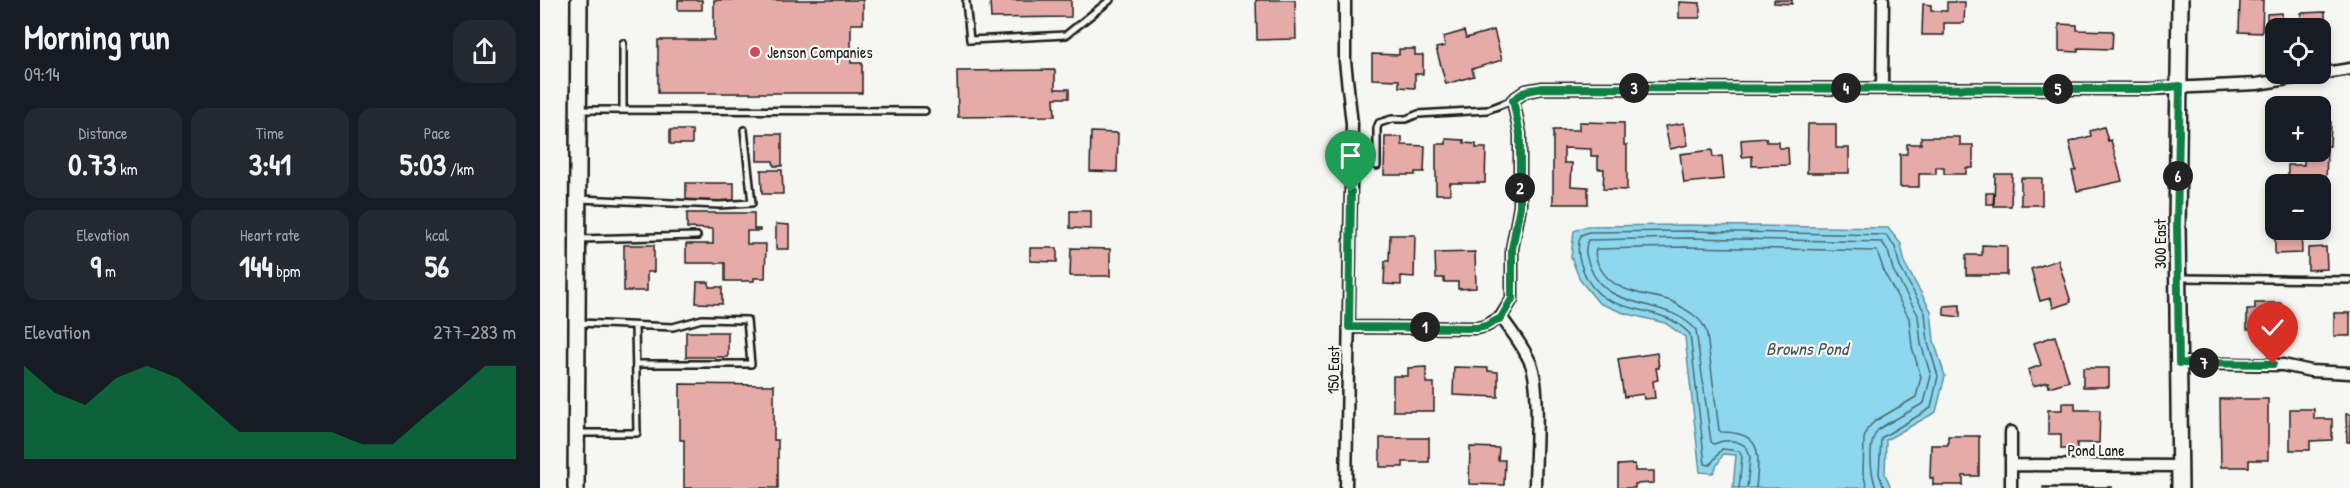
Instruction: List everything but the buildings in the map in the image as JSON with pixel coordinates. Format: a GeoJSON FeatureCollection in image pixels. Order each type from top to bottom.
{"type":"FeatureCollection","features":[{"type":"Feature","properties":{"kind":"street"},"geometry":{"type":"LineString","coordinates":[[576,488],[579,0]]}},
{"type":"Feature","properties":{"kind":"street","name":"150 East"},"geometry":{"type":"LineString","coordinates":[[1345,0],[1345,61],[1352,124],[1346,488]]}},
{"type":"Feature","properties":{"kind":"street"},"geometry":{"type":"LineString","coordinates":[[1882,88],[1883,0]]}},
{"type":"Feature","properties":{"kind":"street","name":"300 East"},"geometry":{"type":"LineString","coordinates":[[2180,0],[2178,278],[2180,488]]}},
{"type":"Feature","properties":{"kind":"street"},"geometry":{"type":"LineString","coordinates":[[1349,327],[1477,328],[1501,318],[1512,299],[1512,249],[1520,206],[1520,134],[1513,100],[1526,91],[1543,88],[2149,89],[2257,84],[2350,69]]}},
{"type":"Feature","properties":{"kind":"street"},"geometry":{"type":"LineString","coordinates":[[1501,318],[1524,351],[1532,366],[1536,383],[1535,488]]}},
{"type":"Feature","properties":{"kind":"street"},"geometry":{"type":"LineString","coordinates":[[2179,363],[2283,365],[2311,371],[2350,373]]}},
{"type":"Feature","properties":{"kind":"street"},"geometry":{"type":"LineString","coordinates":[[2011,432],[2011,488]]}},
{"type":"Feature","properties":{"kind":"street","name":"Pond Lane"},"geometry":{"type":"LineString","coordinates":[[2011,465],[2180,466]]}},
{"type":"Feature","properties":{"kind":"lane"},"geometry":{"type":"LineString","coordinates":[[966,2],[970,40],[1066,35],[1110,0]]}},
{"type":"Feature","properties":{"kind":"lane"},"geometry":{"type":"LineString","coordinates":[[623,43],[623,110]]}},
{"type":"Feature","properties":{"kind":"lane"},"geometry":{"type":"LineString","coordinates":[[1377,166],[1377,128],[1378,123],[1384,120],[1406,119],[1418,114],[1486,110],[1513,100]]}},
{"type":"Feature","properties":{"kind":"lane"},"geometry":{"type":"LineString","coordinates":[[578,110],[925,111]]}},
{"type":"Feature","properties":{"kind":"lane"},"geometry":{"type":"LineString","coordinates":[[578,199],[719,205],[752,203],[744,130]]}},
{"type":"Feature","properties":{"kind":"lane"},"geometry":{"type":"LineString","coordinates":[[577,239],[697,236]]}},
{"type":"Feature","properties":{"kind":"lane"},"geometry":{"type":"LineString","coordinates":[[2178,278],[2350,280]]}},
{"type":"Feature","properties":{"kind":"lane"},"geometry":{"type":"LineString","coordinates":[[577,323],[673,327],[702,319],[747,320],[751,364],[636,364]]}},
{"type":"Feature","properties":{"kind":"lane"},"geometry":{"type":"LineString","coordinates":[[576,433],[637,433],[636,326]]}},
{"type":"Feature","properties":{"kind":"water","name":"Browns Pond"},"geometry":{"type":"Polygon","coordinates":[[[1587,226],[1888,228],[1901,244],[1905,264],[1931,311],[1934,341],[1945,376],[1936,412],[1886,440],[1885,474],[1891,488],[1733,488],[1736,455],[1723,454],[1713,473],[1700,472],[1685,337],[1665,323],[1624,313],[1599,303],[1580,280],[1571,257],[1574,231],[1587,226]]]}},
{"type":"Feature","properties":{"kind":"place","name":"Jenson Companies"},"geometry":{"type":"Point","coordinates":[755,52]}},
{"type":"Feature","properties":{"kind":"route"},"geometry":{"type":"LineString","coordinates":[[1351,192],[1349,327],[1477,328],[1494,323],[1501,318],[1512,299],[1512,249],[1520,206],[1520,134],[1513,100],[1526,91],[1543,88],[2149,89],[2180,86],[2177,225],[2179,363],[2273,364]]}}]}
